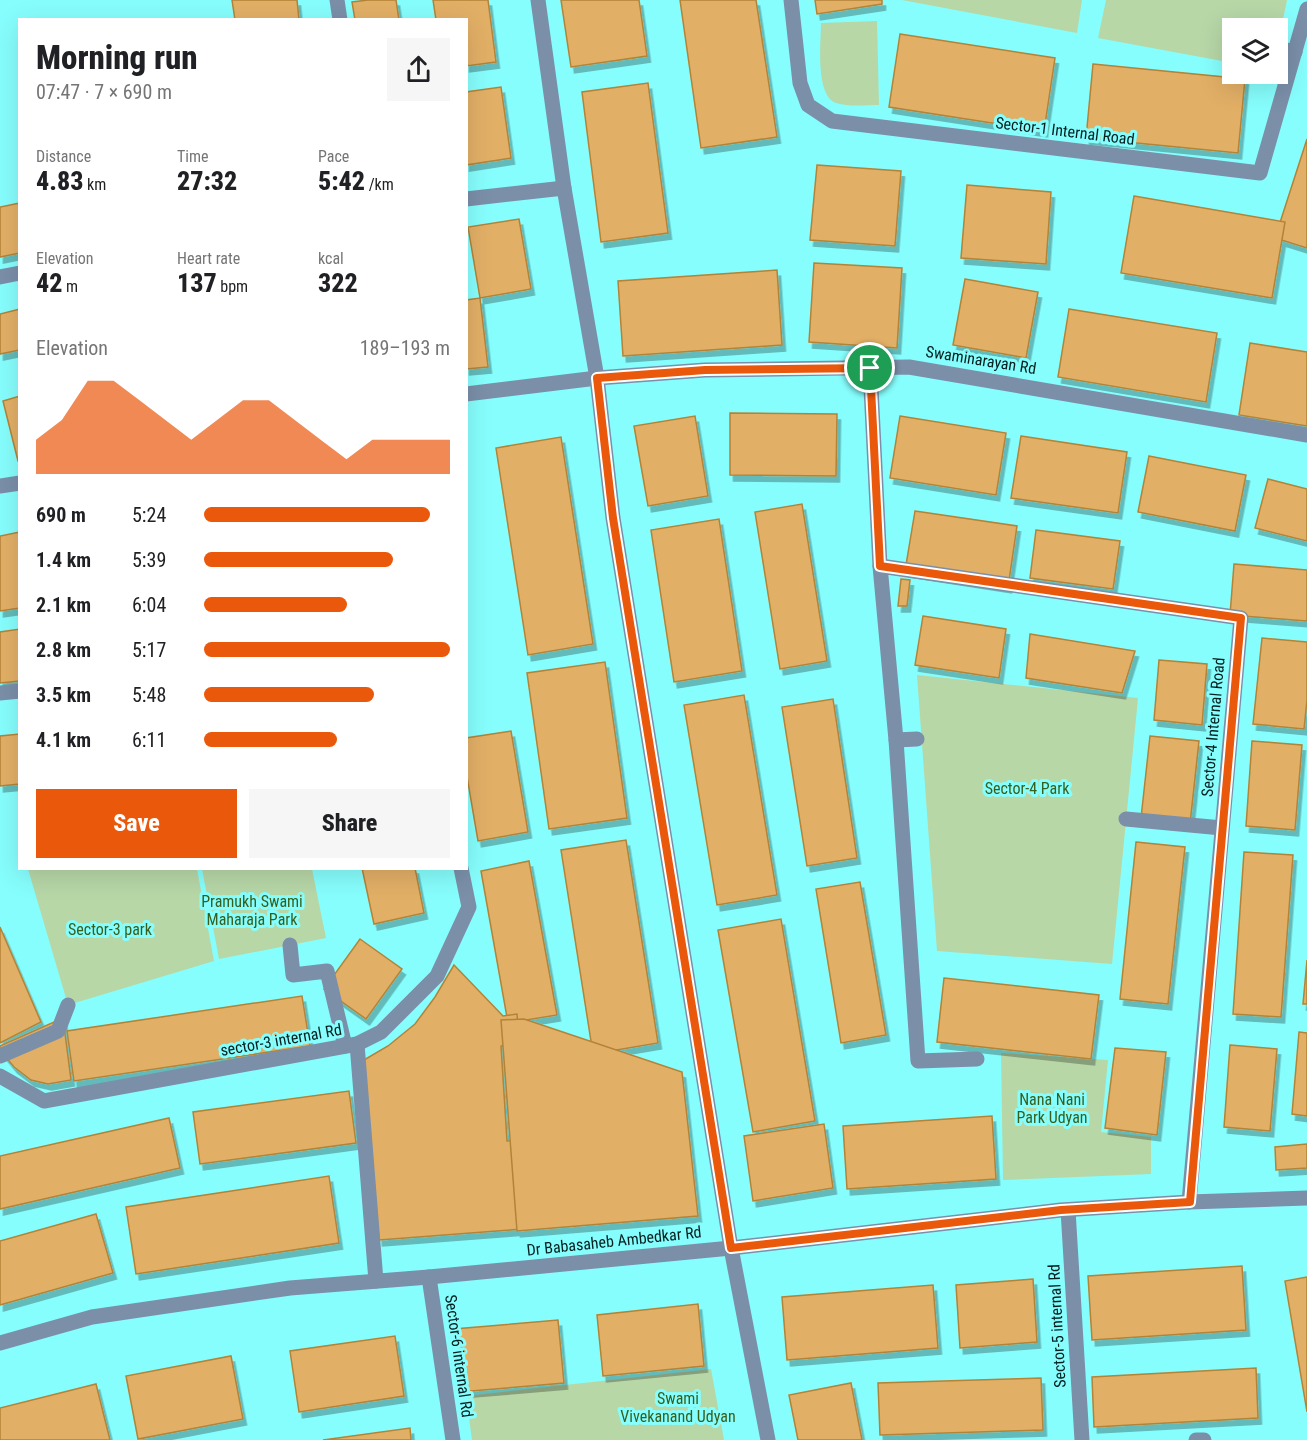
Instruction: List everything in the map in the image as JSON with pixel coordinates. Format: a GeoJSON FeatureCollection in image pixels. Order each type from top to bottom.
{"type":"FeatureCollection","features":[{"type":"Feature","properties":{"kind":"street"},"geometry":{"type":"LineString","coordinates":[[337,0],[340,18]]}},
{"type":"Feature","properties":{"kind":"street"},"geometry":{"type":"LineString","coordinates":[[538,0],[564,188],[597,378],[613,518],[731,1248],[768,1440]]}},
{"type":"Feature","properties":{"kind":"street","name":"Sector-1 Internal Road"},"geometry":{"type":"LineString","coordinates":[[791,0],[800,83],[808,105],[832,121],[1260,173],[1307,9]]}},
{"type":"Feature","properties":{"kind":"street"},"geometry":{"type":"LineString","coordinates":[[1288,50],[1295,52]]}},
{"type":"Feature","properties":{"kind":"street"},"geometry":{"type":"LineString","coordinates":[[468,199],[564,188]]}},
{"type":"Feature","properties":{"kind":"street"},"geometry":{"type":"LineString","coordinates":[[0,277],[18,273]]}},
{"type":"Feature","properties":{"kind":"street","name":"Swaminarayan Rd"},"geometry":{"type":"LineString","coordinates":[[468,394],[597,378],[705,370],[909,367],[1307,435]]}},
{"type":"Feature","properties":{"kind":"street"},"geometry":{"type":"LineString","coordinates":[[870,368],[880,566],[896,740],[918,1061],[977,1059]]}},
{"type":"Feature","properties":{"kind":"street"},"geometry":{"type":"LineString","coordinates":[[0,486],[18,483]]}},
{"type":"Feature","properties":{"kind":"street","name":"Sector-4 Internal Road"},"geometry":{"type":"LineString","coordinates":[[880,566],[1241,618],[1190,1202]]}},
{"type":"Feature","properties":{"kind":"street"},"geometry":{"type":"LineString","coordinates":[[0,693],[18,691]]}},
{"type":"Feature","properties":{"kind":"street"},"geometry":{"type":"LineString","coordinates":[[896,740],[916,739]]}},
{"type":"Feature","properties":{"kind":"street"},"geometry":{"type":"LineString","coordinates":[[1126,819],[1222,828]]}},
{"type":"Feature","properties":{"kind":"street","name":"sector-3 internal Rd"},"geometry":{"type":"LineString","coordinates":[[0,1076],[44,1101],[351,1045],[381,1032],[437,976],[469,907],[461,870]]}},
{"type":"Feature","properties":{"kind":"street"},"geometry":{"type":"LineString","coordinates":[[290,945],[293,975],[327,971],[351,1045],[376,1281]]}},
{"type":"Feature","properties":{"kind":"street"},"geometry":{"type":"LineString","coordinates":[[0,1056],[58,1031],[68,1005]]}},
{"type":"Feature","properties":{"kind":"street","name":"Dr Babasaheb Ambedkar Rd"},"geometry":{"type":"LineString","coordinates":[[0,1343],[92,1317],[290,1288],[731,1248],[1068,1210],[1190,1202],[1307,1198]]}},
{"type":"Feature","properties":{"kind":"street","name":"Sector-5 internal Rd"},"geometry":{"type":"LineString","coordinates":[[1068,1210],[1082,1440]]}},
{"type":"Feature","properties":{"kind":"street","name":"Sector-6 internal Rd"},"geometry":{"type":"LineString","coordinates":[[429,1277],[453,1440]]}},
{"type":"Feature","properties":{"kind":"street"},"geometry":{"type":"LineString","coordinates":[[1196,1440],[1204,1440]]}},
{"type":"Feature","properties":{"kind":"green space"},"geometry":{"type":"Polygon","coordinates":[[[902,0],[1082,0],[1077,33],[902,0]]]}},
{"type":"Feature","properties":{"kind":"green space"},"geometry":{"type":"Polygon","coordinates":[[[1106,0],[1287,0],[1283,18],[1222,18],[1222,61],[1098,38],[1106,0]]]}},
{"type":"Feature","properties":{"kind":"green space"},"geometry":{"type":"Polygon","coordinates":[[[877,21],[879,105],[836,103],[829,98],[822,79],[821,23],[877,21]]]}},
{"type":"Feature","properties":{"kind":"green space","name":"Sector-4 Park"},"geometry":{"type":"Polygon","coordinates":[[[917,675],[1138,698],[1112,964],[937,951],[917,675]]]}},
{"type":"Feature","properties":{"kind":"green space","name":"Sector-3 park"},"geometry":{"type":"Polygon","coordinates":[[[28,870],[197,870],[214,961],[68,1005],[28,870]]]}},
{"type":"Feature","properties":{"kind":"green space","name":"Pramukh Swami Maharaja Park"},"geometry":{"type":"Polygon","coordinates":[[[202,870],[312,870],[326,938],[219,959],[202,870]]]}},
{"type":"Feature","properties":{"kind":"green space","name":"Nana Nani Park Udyan"},"geometry":{"type":"Polygon","coordinates":[[[1001,1053],[1108,1060],[1101,1132],[1151,1137],[1151,1174],[1003,1180],[1001,1053]]]}},
{"type":"Feature","properties":{"kind":"green space","name":"Swami Vivekanand Udyan"},"geometry":{"type":"Polygon","coordinates":[[[711,1369],[724,1440],[472,1440],[466,1396],[711,1369]]]}},
{"type":"Feature","properties":{"kind":"building"},"geometry":{"type":"Polygon","coordinates":[[[232,0],[297,0],[299,18],[235,18],[232,0]]]}},
{"type":"Feature","properties":{"kind":"building"},"geometry":{"type":"Polygon","coordinates":[[[396,0],[399,18],[355,18],[352,2],[396,0]]]}},
{"type":"Feature","properties":{"kind":"building"},"geometry":{"type":"Polygon","coordinates":[[[433,0],[488,0],[496,62],[468,66],[468,18],[436,18],[433,0]]]}},
{"type":"Feature","properties":{"kind":"building"},"geometry":{"type":"Polygon","coordinates":[[[561,0],[639,0],[647,56],[571,67],[561,0]]]}},
{"type":"Feature","properties":{"kind":"building"},"geometry":{"type":"Polygon","coordinates":[[[680,0],[756,0],[777,137],[701,148],[680,0]]]}},
{"type":"Feature","properties":{"kind":"building"},"geometry":{"type":"Polygon","coordinates":[[[815,0],[882,0],[882,4],[817,14],[815,0]]]}},
{"type":"Feature","properties":{"kind":"building"},"geometry":{"type":"Polygon","coordinates":[[[900,34],[1055,58],[1044,131],[889,107],[900,34]]]}},
{"type":"Feature","properties":{"kind":"building"},"geometry":{"type":"Polygon","coordinates":[[[1093,64],[1222,77],[1222,84],[1245,84],[1238,153],[1086,138],[1093,64]]]}},
{"type":"Feature","properties":{"kind":"building"},"geometry":{"type":"Polygon","coordinates":[[[648,83],[668,233],[601,242],[582,92],[648,83]]]}},
{"type":"Feature","properties":{"kind":"building"},"geometry":{"type":"Polygon","coordinates":[[[501,87],[511,158],[468,165],[468,92],[501,87]]]}},
{"type":"Feature","properties":{"kind":"building"},"geometry":{"type":"Polygon","coordinates":[[[1307,139],[1307,248],[1275,238],[1307,139]]]}},
{"type":"Feature","properties":{"kind":"building"},"geometry":{"type":"Polygon","coordinates":[[[817,165],[901,171],[895,246],[810,240],[817,165]]]}},
{"type":"Feature","properties":{"kind":"building"},"geometry":{"type":"Polygon","coordinates":[[[967,185],[1051,192],[1046,264],[961,258],[967,185]]]}},
{"type":"Feature","properties":{"kind":"building"},"geometry":{"type":"Polygon","coordinates":[[[1134,196],[1285,222],[1272,298],[1121,273],[1134,196]]]}},
{"type":"Feature","properties":{"kind":"building"},"geometry":{"type":"Polygon","coordinates":[[[18,203],[18,253],[0,257],[0,207],[18,203]]]}},
{"type":"Feature","properties":{"kind":"building"},"geometry":{"type":"Polygon","coordinates":[[[519,219],[531,289],[480,298],[468,227],[519,219]]]}},
{"type":"Feature","properties":{"kind":"building"},"geometry":{"type":"Polygon","coordinates":[[[814,263],[902,268],[897,348],[809,342],[814,263]]]}},
{"type":"Feature","properties":{"kind":"building"},"geometry":{"type":"Polygon","coordinates":[[[777,270],[782,345],[623,356],[618,281],[777,270]]]}},
{"type":"Feature","properties":{"kind":"building"},"geometry":{"type":"Polygon","coordinates":[[[965,279],[1038,292],[1026,358],[953,345],[965,279]]]}},
{"type":"Feature","properties":{"kind":"building"},"geometry":{"type":"Polygon","coordinates":[[[480,298],[488,367],[468,369],[468,300],[480,298]]]}},
{"type":"Feature","properties":{"kind":"building"},"geometry":{"type":"Polygon","coordinates":[[[1069,309],[1217,333],[1206,402],[1058,377],[1069,309]]]}},
{"type":"Feature","properties":{"kind":"building"},"geometry":{"type":"Polygon","coordinates":[[[18,310],[18,350],[0,354],[0,314],[18,310]]]}},
{"type":"Feature","properties":{"kind":"building"},"geometry":{"type":"Polygon","coordinates":[[[1250,343],[1307,352],[1307,426],[1239,415],[1250,343]]]}},
{"type":"Feature","properties":{"kind":"building"},"geometry":{"type":"Polygon","coordinates":[[[18,397],[18,461],[3,401],[18,397]]]}},
{"type":"Feature","properties":{"kind":"building"},"geometry":{"type":"Polygon","coordinates":[[[730,413],[837,414],[836,476],[730,475],[730,413]]]}},
{"type":"Feature","properties":{"kind":"building"},"geometry":{"type":"Polygon","coordinates":[[[695,416],[708,496],[648,506],[634,426],[695,416]]]}},
{"type":"Feature","properties":{"kind":"building"},"geometry":{"type":"Polygon","coordinates":[[[900,416],[1006,433],[996,495],[890,478],[900,416]]]}},
{"type":"Feature","properties":{"kind":"building"},"geometry":{"type":"Polygon","coordinates":[[[1021,436],[1127,452],[1118,513],[1011,498],[1021,436]]]}},
{"type":"Feature","properties":{"kind":"building"},"geometry":{"type":"Polygon","coordinates":[[[561,437],[593,644],[528,655],[496,448],[561,437]]]}},
{"type":"Feature","properties":{"kind":"building"},"geometry":{"type":"Polygon","coordinates":[[[1149,456],[1246,475],[1235,531],[1138,512],[1149,456]]]}},
{"type":"Feature","properties":{"kind":"building"},"geometry":{"type":"Polygon","coordinates":[[[1268,479],[1307,489],[1307,541],[1255,528],[1268,479]]]}},
{"type":"Feature","properties":{"kind":"building"},"geometry":{"type":"Polygon","coordinates":[[[802,504],[827,661],[780,669],[755,512],[802,504]]]}},
{"type":"Feature","properties":{"kind":"building"},"geometry":{"type":"Polygon","coordinates":[[[915,511],[1017,526],[1008,587],[905,571],[915,511]]]}},
{"type":"Feature","properties":{"kind":"building"},"geometry":{"type":"Polygon","coordinates":[[[719,519],[742,671],[674,682],[651,530],[719,519]]]}},
{"type":"Feature","properties":{"kind":"building"},"geometry":{"type":"Polygon","coordinates":[[[1036,530],[1120,541],[1113,589],[1030,578],[1036,530]]]}},
{"type":"Feature","properties":{"kind":"building"},"geometry":{"type":"Polygon","coordinates":[[[18,532],[18,608],[0,611],[0,536],[18,532]]]}},
{"type":"Feature","properties":{"kind":"building"},"geometry":{"type":"Polygon","coordinates":[[[1234,564],[1307,570],[1307,621],[1230,615],[1234,564]]]}},
{"type":"Feature","properties":{"kind":"building"},"geometry":{"type":"Polygon","coordinates":[[[901,579],[910,580],[907,606],[898,606],[901,579]]]}},
{"type":"Feature","properties":{"kind":"building"},"geometry":{"type":"Polygon","coordinates":[[[923,616],[1006,629],[999,678],[915,665],[923,616]]]}},
{"type":"Feature","properties":{"kind":"building"},"geometry":{"type":"Polygon","coordinates":[[[18,629],[18,681],[0,683],[0,632],[18,629]]]}},
{"type":"Feature","properties":{"kind":"building"},"geometry":{"type":"Polygon","coordinates":[[[1030,634],[1135,651],[1122,693],[1026,678],[1030,634]]]}},
{"type":"Feature","properties":{"kind":"building"},"geometry":{"type":"Polygon","coordinates":[[[1262,638],[1307,642],[1307,700],[1304,729],[1253,724],[1262,638]]]}},
{"type":"Feature","properties":{"kind":"building"},"geometry":{"type":"Polygon","coordinates":[[[1159,660],[1207,664],[1202,725],[1154,720],[1159,660]]]}},
{"type":"Feature","properties":{"kind":"building"},"geometry":{"type":"Polygon","coordinates":[[[605,662],[627,818],[549,829],[527,673],[605,662]]]}},
{"type":"Feature","properties":{"kind":"building"},"geometry":{"type":"Polygon","coordinates":[[[744,695],[777,895],[717,905],[684,705],[744,695]]]}},
{"type":"Feature","properties":{"kind":"building"},"geometry":{"type":"Polygon","coordinates":[[[833,699],[857,858],[807,866],[782,707],[833,699]]]}},
{"type":"Feature","properties":{"kind":"building"},"geometry":{"type":"Polygon","coordinates":[[[511,731],[528,832],[478,841],[468,783],[468,738],[511,731]]]}},
{"type":"Feature","properties":{"kind":"building"},"geometry":{"type":"Polygon","coordinates":[[[18,734],[18,784],[0,786],[0,736],[18,734]]]}},
{"type":"Feature","properties":{"kind":"building"},"geometry":{"type":"Polygon","coordinates":[[[1150,736],[1199,741],[1190,824],[1141,818],[1150,736]]]}},
{"type":"Feature","properties":{"kind":"building"},"geometry":{"type":"Polygon","coordinates":[[[1252,741],[1302,745],[1295,830],[1246,826],[1252,741]]]}},
{"type":"Feature","properties":{"kind":"building"},"geometry":{"type":"Polygon","coordinates":[[[626,840],[658,1043],[593,1054],[561,850],[626,840]]]}},
{"type":"Feature","properties":{"kind":"building"},"geometry":{"type":"Polygon","coordinates":[[[1136,842],[1185,847],[1168,1004],[1120,999],[1136,842]]]}},
{"type":"Feature","properties":{"kind":"building"},"geometry":{"type":"Polygon","coordinates":[[[1244,852],[1293,855],[1281,1017],[1233,1014],[1244,852]]]}},
{"type":"Feature","properties":{"kind":"building"},"geometry":{"type":"Polygon","coordinates":[[[529,861],[557,1015],[508,1023],[481,871],[529,861]]]}},
{"type":"Feature","properties":{"kind":"building"},"geometry":{"type":"Polygon","coordinates":[[[362,870],[415,870],[424,913],[374,924],[362,870]]]}},
{"type":"Feature","properties":{"kind":"building"},"geometry":{"type":"Polygon","coordinates":[[[860,882],[886,1035],[841,1043],[816,889],[860,882]]]}},
{"type":"Feature","properties":{"kind":"building"},"geometry":{"type":"Polygon","coordinates":[[[781,919],[815,1121],[753,1132],[718,930],[781,919]]]}},
{"type":"Feature","properties":{"kind":"building"},"geometry":{"type":"Polygon","coordinates":[[[0,927],[41,1022],[0,1043],[0,927]]]}},
{"type":"Feature","properties":{"kind":"building"},"geometry":{"type":"Polygon","coordinates":[[[360,939],[402,969],[366,1019],[324,989],[360,939]]]}},
{"type":"Feature","properties":{"kind":"building"},"geometry":{"type":"Polygon","coordinates":[[[1307,960],[1307,1004],[1303,1004],[1307,960]]]}},
{"type":"Feature","properties":{"kind":"building"},"geometry":{"type":"Polygon","coordinates":[[[454,965],[503,1016],[517,1014],[519,1042],[501,1046],[507,1141],[531,1139],[535,1228],[379,1240],[364,1060],[388,1046],[415,1024],[454,965]]]}},
{"type":"Feature","properties":{"kind":"building"},"geometry":{"type":"Polygon","coordinates":[[[944,978],[1099,995],[1091,1059],[937,1042],[944,978]]]}},
{"type":"Feature","properties":{"kind":"building"},"geometry":{"type":"Polygon","coordinates":[[[302,996],[310,1046],[74,1081],[67,1031],[302,996]]]}},
{"type":"Feature","properties":{"kind":"building"},"geometry":{"type":"Polygon","coordinates":[[[63,1018],[71,1080],[48,1084],[31,1080],[14,1067],[0,1050],[0,1046],[63,1018]]]}},
{"type":"Feature","properties":{"kind":"building"},"geometry":{"type":"Polygon","coordinates":[[[524,1019],[682,1072],[698,1216],[517,1231],[501,1020],[524,1019]]]}},
{"type":"Feature","properties":{"kind":"building"},"geometry":{"type":"Polygon","coordinates":[[[1299,1032],[1307,1033],[1307,1116],[1292,1114],[1299,1032]]]}},
{"type":"Feature","properties":{"kind":"building"},"geometry":{"type":"Polygon","coordinates":[[[1230,1045],[1277,1049],[1270,1131],[1224,1127],[1230,1045]]]}},
{"type":"Feature","properties":{"kind":"building"},"geometry":{"type":"Polygon","coordinates":[[[1115,1048],[1166,1052],[1157,1135],[1105,1128],[1115,1048]]]}},
{"type":"Feature","properties":{"kind":"building"},"geometry":{"type":"Polygon","coordinates":[[[349,1091],[356,1143],[200,1164],[193,1112],[349,1091]]]}},
{"type":"Feature","properties":{"kind":"building"},"geometry":{"type":"Polygon","coordinates":[[[992,1116],[996,1179],[847,1189],[843,1126],[992,1116]]]}},
{"type":"Feature","properties":{"kind":"building"},"geometry":{"type":"Polygon","coordinates":[[[169,1118],[180,1168],[0,1209],[0,1156],[169,1118]]]}},
{"type":"Feature","properties":{"kind":"building"},"geometry":{"type":"Polygon","coordinates":[[[824,1124],[833,1188],[753,1201],[744,1136],[824,1124]]]}},
{"type":"Feature","properties":{"kind":"building"},"geometry":{"type":"Polygon","coordinates":[[[1307,1144],[1307,1168],[1276,1170],[1275,1147],[1307,1144]]]}},
{"type":"Feature","properties":{"kind":"building"},"geometry":{"type":"Polygon","coordinates":[[[329,1176],[339,1243],[136,1274],[126,1207],[329,1176]]]}},
{"type":"Feature","properties":{"kind":"building"},"geometry":{"type":"Polygon","coordinates":[[[96,1214],[113,1273],[0,1305],[0,1241],[96,1214]]]}},
{"type":"Feature","properties":{"kind":"building"},"geometry":{"type":"Polygon","coordinates":[[[1242,1266],[1246,1330],[1092,1340],[1088,1276],[1242,1266]]]}},
{"type":"Feature","properties":{"kind":"building"},"geometry":{"type":"Polygon","coordinates":[[[1307,1277],[1307,1412],[1285,1281],[1307,1277]]]}},
{"type":"Feature","properties":{"kind":"building"},"geometry":{"type":"Polygon","coordinates":[[[1033,1279],[1037,1342],[960,1348],[956,1285],[1033,1279]]]}},
{"type":"Feature","properties":{"kind":"building"},"geometry":{"type":"Polygon","coordinates":[[[933,1285],[938,1348],[787,1360],[782,1297],[933,1285]]]}},
{"type":"Feature","properties":{"kind":"building"},"geometry":{"type":"Polygon","coordinates":[[[698,1304],[704,1366],[603,1376],[597,1315],[698,1304]]]}},
{"type":"Feature","properties":{"kind":"building"},"geometry":{"type":"Polygon","coordinates":[[[558,1320],[564,1383],[459,1392],[454,1329],[558,1320]]]}},
{"type":"Feature","properties":{"kind":"building"},"geometry":{"type":"Polygon","coordinates":[[[395,1336],[404,1396],[299,1412],[290,1351],[395,1336]]]}},
{"type":"Feature","properties":{"kind":"building"},"geometry":{"type":"Polygon","coordinates":[[[231,1356],[243,1419],[138,1439],[126,1376],[231,1356]]]}},
{"type":"Feature","properties":{"kind":"building"},"geometry":{"type":"Polygon","coordinates":[[[1256,1368],[1258,1418],[1094,1427],[1092,1377],[1256,1368]]]}},
{"type":"Feature","properties":{"kind":"building"},"geometry":{"type":"Polygon","coordinates":[[[1041,1378],[1043,1430],[880,1435],[878,1383],[1041,1378]]]}},
{"type":"Feature","properties":{"kind":"building"},"geometry":{"type":"Polygon","coordinates":[[[851,1383],[862,1440],[798,1440],[789,1395],[851,1383]]]}},
{"type":"Feature","properties":{"kind":"building"},"geometry":{"type":"Polygon","coordinates":[[[96,1384],[110,1440],[0,1440],[0,1408],[96,1384]]]}},
{"type":"Feature","properties":{"kind":"building"},"geometry":{"type":"Polygon","coordinates":[[[410,1428],[411,1440],[323,1440],[410,1428]]]}},
{"type":"Feature","properties":{"kind":"route"},"geometry":{"type":"LineString","coordinates":[[870,368],[880,566],[1241,618],[1190,1202],[1061,1210],[731,1248],[613,518],[597,378],[705,370],[870,368]]}}]}
